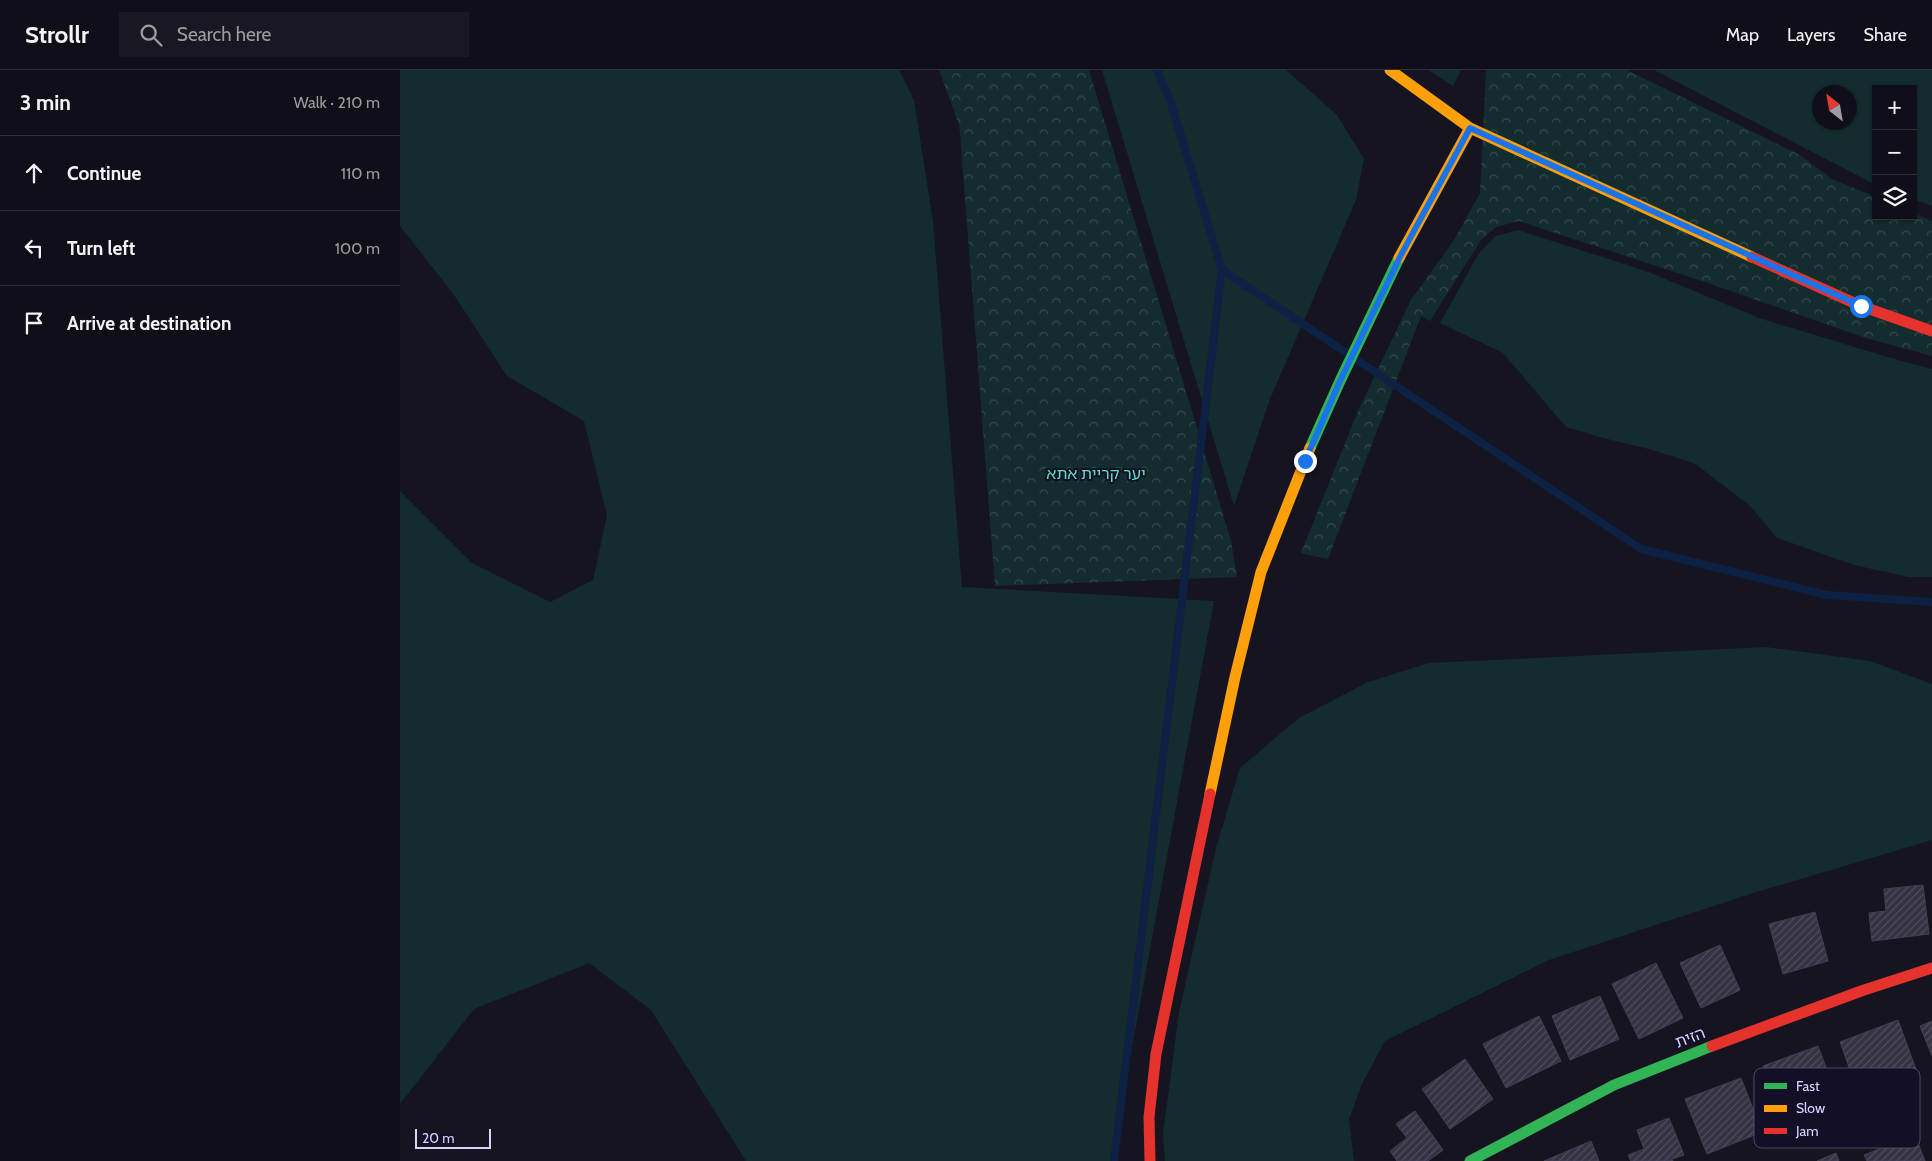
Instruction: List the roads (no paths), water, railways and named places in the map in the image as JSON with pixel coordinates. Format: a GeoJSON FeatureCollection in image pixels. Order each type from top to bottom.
{"type":"FeatureCollection","features":[{"type":"Feature","properties":{"kind":"street"},"geometry":{"type":"LineString","coordinates":[[1390,70],[1470,128],[1861,306],[1932,331]]}},
{"type":"Feature","properties":{"kind":"street"},"geometry":{"type":"LineString","coordinates":[[1150,1161],[1149,1117],[1156,1054],[1234,677],[1261,572],[1305,461],[1340,381],[1401,255],[1470,128]]}},
{"type":"Feature","properties":{"kind":"street","name":"הזית"},"geometry":{"type":"LineString","coordinates":[[1470,1161],[1614,1085],[1710,1047],[1846,997],[1932,968]]}},
{"type":"Feature","properties":{"kind":"waterway"},"geometry":{"type":"LineString","coordinates":[[1114,1161],[1222,270],[1170,100],[1157,70]]}},
{"type":"Feature","properties":{"kind":"waterway"},"geometry":{"type":"LineString","coordinates":[[1222,270],[1641,549],[1827,595],[1932,602]]}},
{"type":"Feature","properties":{"kind":"park label","name":"יער קריית אתא"},"geometry":{"type":"Point","coordinates":[1096,473]}}]}
